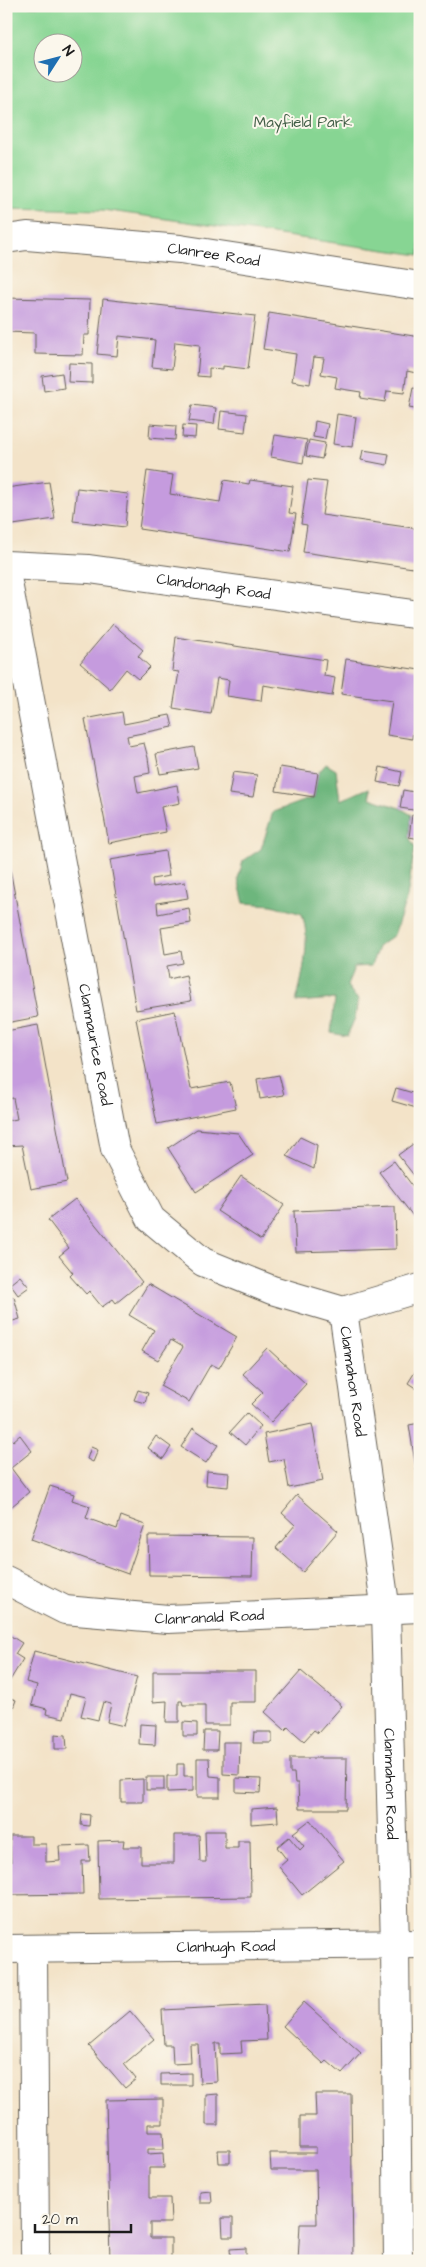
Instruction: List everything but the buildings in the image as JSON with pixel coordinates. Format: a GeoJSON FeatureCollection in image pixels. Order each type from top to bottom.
{"type":"FeatureCollection","features":[{"type":"Feature","properties":{"kind":"street","name":"Clanree Road"},"geometry":{"type":"LineString","coordinates":[[6,239],[27,236],[180,249],[420,286]]}},
{"type":"Feature","properties":{"kind":"street","name":"Clandonagh Road"},"geometry":{"type":"LineString","coordinates":[[6,566],[89,569],[420,615]]}},
{"type":"Feature","properties":{"kind":"street","name":"Clanmaurice Road"},"geometry":{"type":"LineString","coordinates":[[6,572],[115,1149],[151,1219],[203,1262],[272,1290],[343,1311]]}},
{"type":"Feature","properties":{"kind":"street"},"geometry":{"type":"LineString","coordinates":[[343,1311],[420,1288]]}},
{"type":"Feature","properties":{"kind":"street","name":"Clanmahon Road"},"geometry":{"type":"LineString","coordinates":[[343,1311],[386,1611],[407,1944],[398,2261]]}},
{"type":"Feature","properties":{"kind":"street","name":"Clanranald Road"},"geometry":{"type":"LineString","coordinates":[[6,1580],[65,1610],[168,1619],[386,1611],[420,1608]]}},
{"type":"Feature","properties":{"kind":"street","name":"Clanhugh Road"},"geometry":{"type":"LineString","coordinates":[[34,2252],[19,1949],[407,1944]]}},
{"type":"Feature","properties":{"kind":"green space","name":"Mayfield Park"},"geometry":{"type":"Polygon","coordinates":[[[6,6],[420,6],[420,255],[103,210],[6,208],[6,6]]]}},
{"type":"Feature","properties":{"kind":"green space"},"geometry":{"type":"Polygon","coordinates":[[[326,764],[336,770],[340,800],[369,788],[370,798],[400,808],[412,815],[409,837],[415,847],[407,897],[394,935],[378,947],[371,966],[354,967],[347,986],[358,1000],[355,1018],[347,1036],[331,1033],[335,999],[296,1002],[306,946],[305,924],[302,914],[272,905],[244,903],[238,879],[243,861],[261,849],[273,812],[314,797],[318,773],[326,764]]]}}]}
